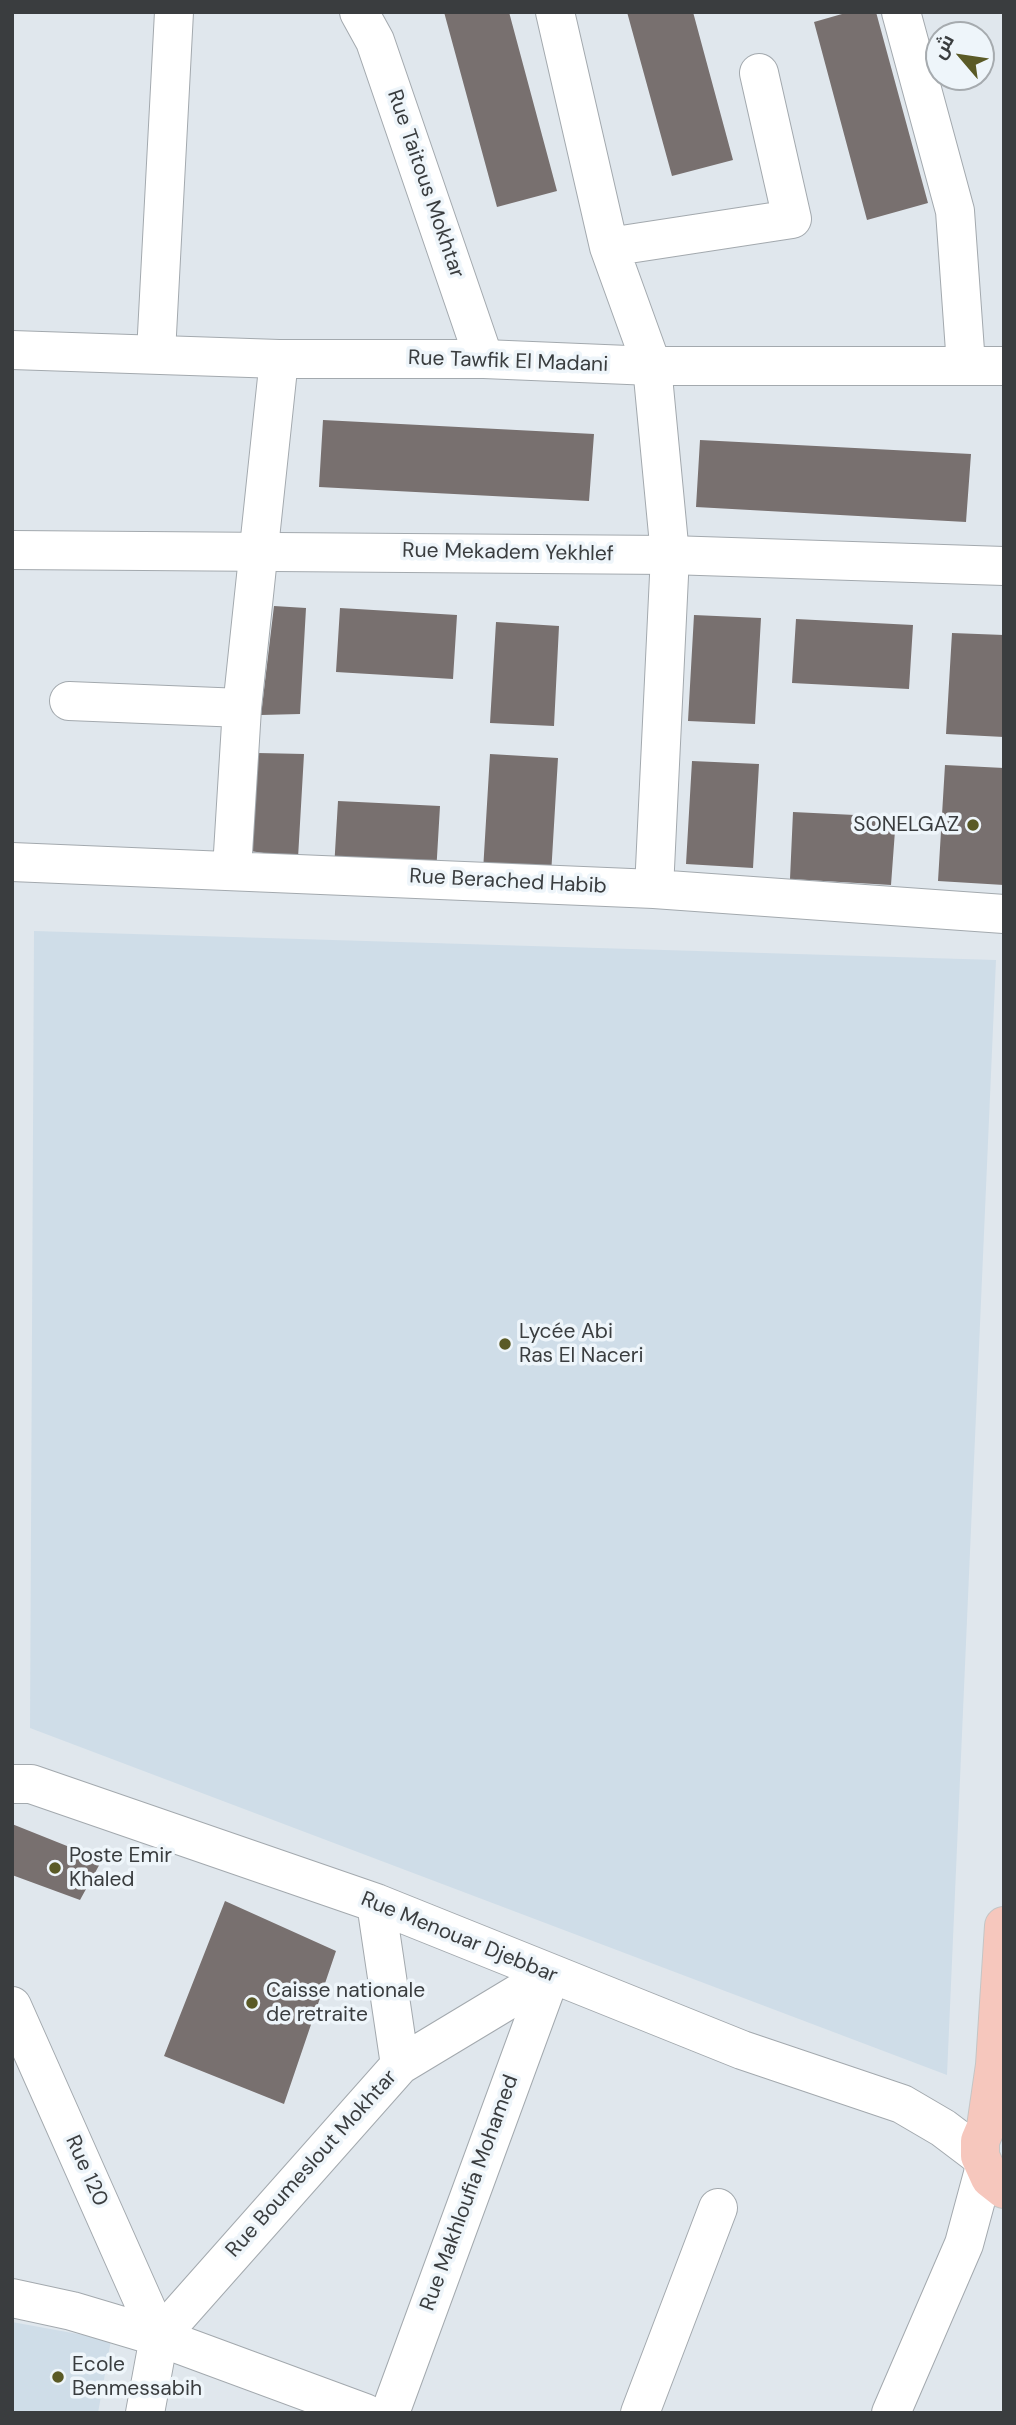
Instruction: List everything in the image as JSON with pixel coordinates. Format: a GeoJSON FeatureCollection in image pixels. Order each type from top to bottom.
{"type":"FeatureCollection","features":[{"type":"Feature","properties":{"kind":"main road"},"geometry":{"type":"LineString","coordinates":[[994,2151],[995,2065],[1004,1926]]}},
{"type":"Feature","properties":{"kind":"street"},"geometry":{"type":"LineString","coordinates":[[156,353],[174,12]]}},
{"type":"Feature","properties":{"kind":"street","name":"Rue Taitous Mokhtar"},"geometry":{"type":"LineString","coordinates":[[359,12],[375,41],[484,359]]}},
{"type":"Feature","properties":{"kind":"street"},"geometry":{"type":"LineString","coordinates":[[555,12],[609,247],[652,366],[670,555],[654,889]]}},
{"type":"Feature","properties":{"kind":"street"},"geometry":{"type":"LineString","coordinates":[[901,12],[955,211],[966,365]]}},
{"type":"Feature","properties":{"kind":"street"},"geometry":{"type":"LineString","coordinates":[[609,247],[792,219],[759,73]]}},
{"type":"Feature","properties":{"kind":"street","name":"Rue Tawfik El Madani"},"geometry":{"type":"LineString","coordinates":[[12,350],[279,359],[484,359],[652,366],[1004,366]]}},
{"type":"Feature","properties":{"kind":"street"},"geometry":{"type":"LineString","coordinates":[[232,869],[242,708],[279,359]]}},
{"type":"Feature","properties":{"kind":"street","name":"Rue Mekadem Yekhlef"},"geometry":{"type":"LineString","coordinates":[[12,550],[670,555],[1004,566]]}},
{"type":"Feature","properties":{"kind":"street"},"geometry":{"type":"LineString","coordinates":[[69,701],[242,708]]}},
{"type":"Feature","properties":{"kind":"street","name":"Rue Berached Habib"},"geometry":{"type":"LineString","coordinates":[[12,862],[232,869],[654,889],[1004,914]]}},
{"type":"Feature","properties":{"kind":"street","name":"Rue Menouar Djebbar"},"geometry":{"type":"LineString","coordinates":[[12,1784],[31,1784],[376,1903],[742,2050],[901,2104],[994,2151]]}},
{"type":"Feature","properties":{"kind":"street"},"geometry":{"type":"LineString","coordinates":[[376,1903],[400,2064]]}},
{"type":"Feature","properties":{"kind":"street","name":"Rue Boumeslout Mokhtar"},"geometry":{"type":"LineString","coordinates":[[159,2336],[400,2064],[551,1974]]}},
{"type":"Feature","properties":{"kind":"street","name":"Rue Makhloufia Mohamed"},"geometry":{"type":"LineString","coordinates":[[390,2413],[551,1974]]}},
{"type":"Feature","properties":{"kind":"street","name":"Rue 120"},"geometry":{"type":"LineString","coordinates":[[12,2006],[24,2056],[159,2336]]}},
{"type":"Feature","properties":{"kind":"street"},"geometry":{"type":"LineString","coordinates":[[891,2413],[964,2244],[994,2151]]}},
{"type":"Feature","properties":{"kind":"street"},"geometry":{"type":"LineString","coordinates":[[640,2413],[718,2208]]}},
{"type":"Feature","properties":{"kind":"street"},"geometry":{"type":"LineString","coordinates":[[12,2298],[72,2311],[159,2336],[365,2413]]}},
{"type":"Feature","properties":{"kind":"street"},"geometry":{"type":"LineString","coordinates":[[145,2413],[159,2336]]}},
{"type":"Feature","properties":{"kind":"shaded area","name":"Lycée Abi Ras El Naceri"},"geometry":{"type":"Polygon","coordinates":[[[34,931],[996,960],[947,2075],[30,1728],[34,931]]]}},
{"type":"Feature","properties":{"kind":"shaded area","name":"Ecole Benmessabih"},"geometry":{"type":"Polygon","coordinates":[[[12,2322],[111,2340],[98,2413],[12,2413],[12,2322]]]}},
{"type":"Feature","properties":{"kind":"building"},"geometry":{"type":"Polygon","coordinates":[[[444,12],[509,12],[557,191],[497,207],[444,12]]]}},
{"type":"Feature","properties":{"kind":"building"},"geometry":{"type":"Polygon","coordinates":[[[627,12],[693,12],[733,160],[672,176],[627,12]]]}},
{"type":"Feature","properties":{"kind":"building"},"geometry":{"type":"Polygon","coordinates":[[[849,12],[876,12],[928,203],[867,220],[814,22],[849,12]]]}},
{"type":"Feature","properties":{"kind":"building"},"geometry":{"type":"Polygon","coordinates":[[[323,420],[594,434],[589,501],[319,487],[323,420]]]}},
{"type":"Feature","properties":{"kind":"building"},"geometry":{"type":"Polygon","coordinates":[[[700,440],[971,454],[966,522],[696,507],[700,440]]]}},
{"type":"Feature","properties":{"kind":"building"},"geometry":{"type":"Polygon","coordinates":[[[274,606],[306,608],[300,714],[261,715],[274,606]]]}},
{"type":"Feature","properties":{"kind":"building"},"geometry":{"type":"Polygon","coordinates":[[[340,608],[457,615],[453,679],[336,672],[340,608]]]}},
{"type":"Feature","properties":{"kind":"building"},"geometry":{"type":"Polygon","coordinates":[[[694,615],[761,618],[755,724],[688,721],[694,615]]]}},
{"type":"Feature","properties":{"kind":"building"},"geometry":{"type":"Polygon","coordinates":[[[796,619],[913,625],[909,689],[792,683],[796,619]]]}},
{"type":"Feature","properties":{"kind":"building"},"geometry":{"type":"Polygon","coordinates":[[[496,622],[559,626],[554,726],[490,723],[496,622]]]}},
{"type":"Feature","properties":{"kind":"building"},"geometry":{"type":"Polygon","coordinates":[[[952,633],[1004,635],[1004,737],[946,734],[952,633]]]}},
{"type":"Feature","properties":{"kind":"building"},"geometry":{"type":"Polygon","coordinates":[[[258,753],[304,754],[298,858],[250,851],[258,753]]]}},
{"type":"Feature","properties":{"kind":"building"},"geometry":{"type":"Polygon","coordinates":[[[490,754],[558,758],[551,875],[483,871],[490,754]]]}},
{"type":"Feature","properties":{"kind":"building"},"geometry":{"type":"Polygon","coordinates":[[[692,761],[759,764],[753,868],[686,864],[692,761]]]}},
{"type":"Feature","properties":{"kind":"building","name":"SONELGAZ"},"geometry":{"type":"Polygon","coordinates":[[[945,765],[1004,768],[1004,885],[938,881],[945,765]]]}},
{"type":"Feature","properties":{"kind":"building"},"geometry":{"type":"Polygon","coordinates":[[[338,801],[440,806],[436,874],[334,869],[338,801]]]}},
{"type":"Feature","properties":{"kind":"building"},"geometry":{"type":"Polygon","coordinates":[[[793,812],[896,817],[891,885],[790,879],[793,812]]]}},
{"type":"Feature","properties":{"kind":"building","name":"Poste Emir Khaled"},"geometry":{"type":"Polygon","coordinates":[[[12,1824],[102,1860],[80,1900],[12,1875],[12,1824]]]}},
{"type":"Feature","properties":{"kind":"building","name":"Caisse nationale de retraite"},"geometry":{"type":"Polygon","coordinates":[[[225,1901],[336,1951],[284,2104],[164,2056],[225,1901]]]}},
{"type":"Feature","properties":{"kind":"place","name":"SONELGAZ"},"geometry":{"type":"Point","coordinates":[973,825]}},
{"type":"Feature","properties":{"kind":"place","name":"Lycée Abi Ras El Naceri"},"geometry":{"type":"Point","coordinates":[505,1344]}},
{"type":"Feature","properties":{"kind":"place","name":"Poste Emir Khaled"},"geometry":{"type":"Point","coordinates":[55,1868]}},
{"type":"Feature","properties":{"kind":"place","name":"Caisse nationale de retraite"},"geometry":{"type":"Point","coordinates":[252,2003]}},
{"type":"Feature","properties":{"kind":"place","name":"Ecole Benmessabih"},"geometry":{"type":"Point","coordinates":[58,2377]}}]}
